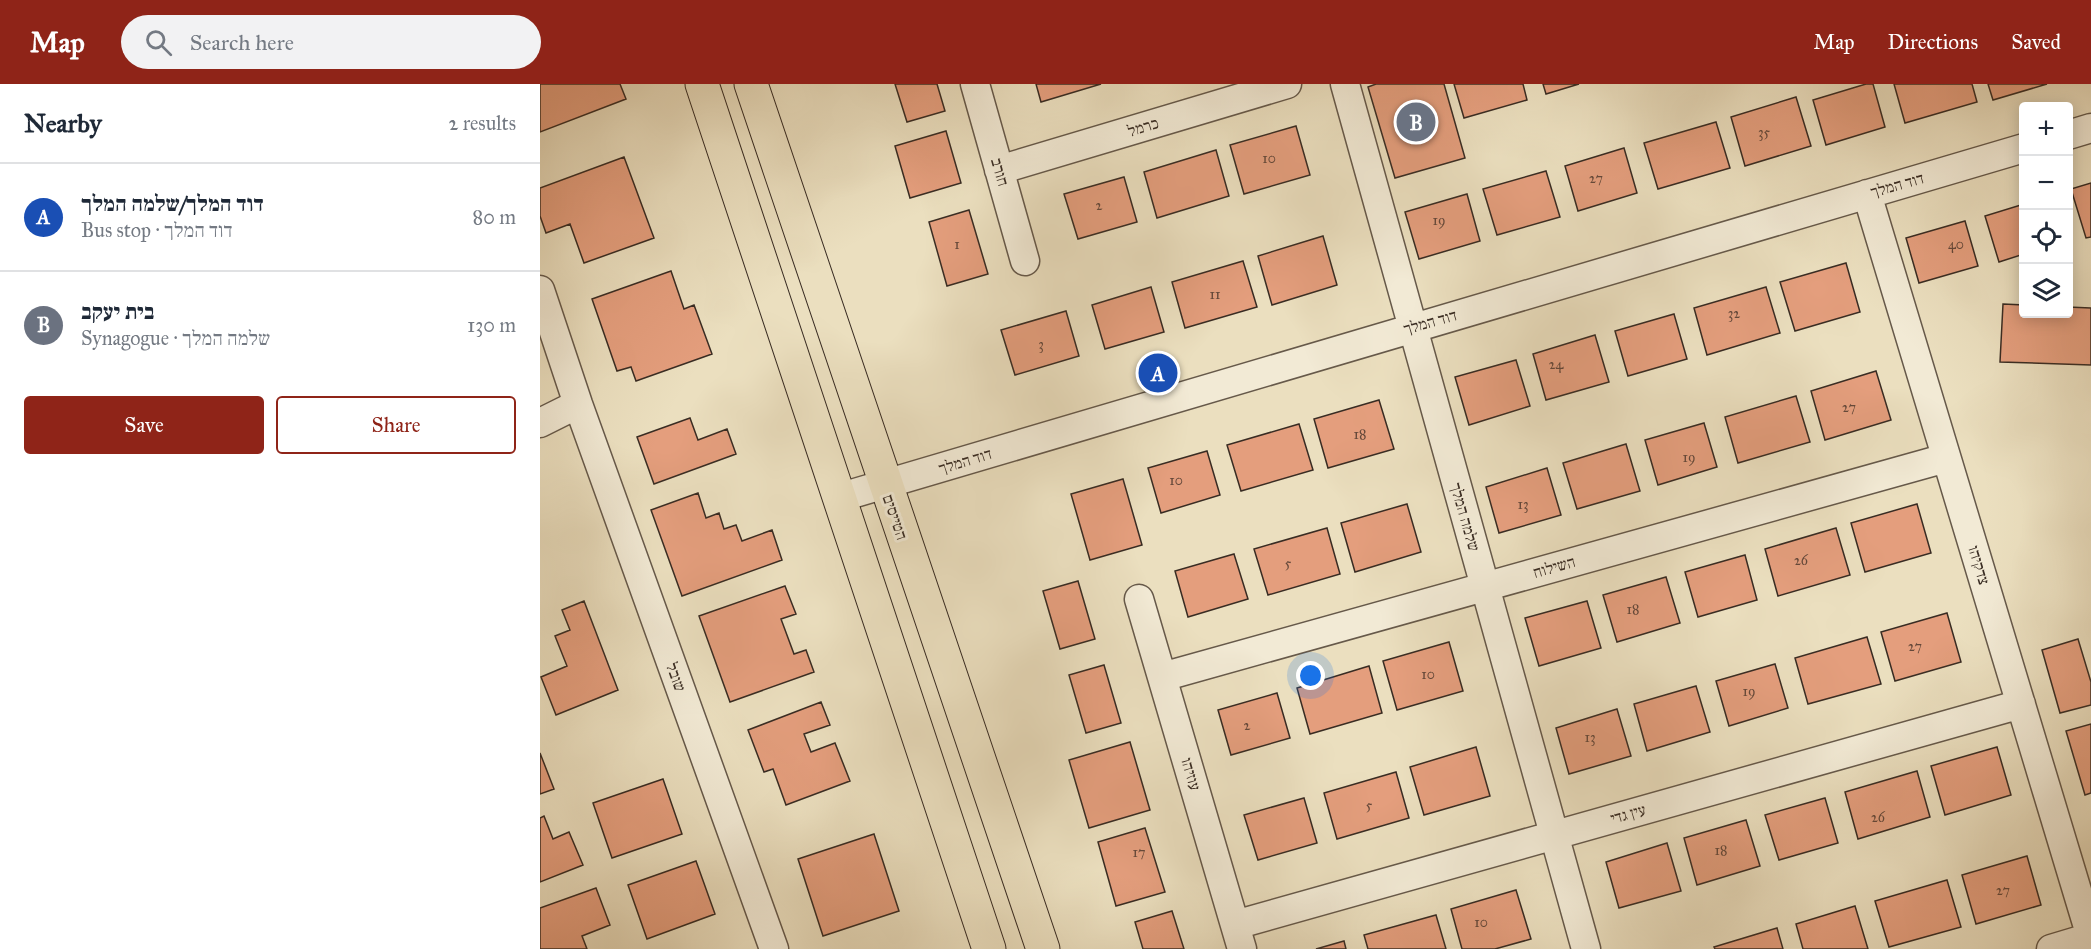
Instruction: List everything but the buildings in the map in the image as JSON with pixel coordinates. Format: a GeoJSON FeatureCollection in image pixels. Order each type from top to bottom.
{"type":"FeatureCollection","features":[{"type":"Feature","properties":{"kind":"main road"},"geometry":{"type":"LineString","coordinates":[[702,84],[989,949]]}},
{"type":"Feature","properties":{"kind":"main road","name":"הטייסים"},"geometry":{"type":"LineString","coordinates":[[751,84],[884,485],[1043,949]]}},
{"type":"Feature","properties":{"kind":"street","name":"חורב"},"geometry":{"type":"LineString","coordinates":[[975,84],[1025,261]]}},
{"type":"Feature","properties":{"kind":"street","name":"כרמל"},"geometry":{"type":"LineString","coordinates":[[999,171],[1287,84]]}},
{"type":"Feature","properties":{"kind":"street","name":"שלמה המלך"},"geometry":{"type":"LineString","coordinates":[[1345,84],[1586,949]]}},
{"type":"Feature","properties":{"kind":"street"},"geometry":{"type":"LineString","coordinates":[[2073,133],[2091,128]]}},
{"type":"Feature","properties":{"kind":"street","name":"דוד המלך"},"geometry":{"type":"LineString","coordinates":[[838,498],[2019,149]]}},
{"type":"Feature","properties":{"kind":"street","name":"צדקיהו"},"geometry":{"type":"LineString","coordinates":[[1867,194],[2091,937]]}},
{"type":"Feature","properties":{"kind":"street","name":"שובל"},"geometry":{"type":"LineString","coordinates":[[540,290],[578,404],[774,949]]}},
{"type":"Feature","properties":{"kind":"street"},"geometry":{"type":"LineString","coordinates":[[540,423],[578,404]]}},
{"type":"Feature","properties":{"kind":"street","name":"השילוח"},"geometry":{"type":"LineString","coordinates":[[1162,677],[1946,458]]}},
{"type":"Feature","properties":{"kind":"street","name":"עוזיהו"},"geometry":{"type":"LineString","coordinates":[[1139,599],[1239,937]]}},
{"type":"Feature","properties":{"kind":"street","name":"עין גדי"},"geometry":{"type":"LineString","coordinates":[[1239,937],[1554,835],[2021,704]]}},
{"type":"Feature","properties":{"kind":"street"},"geometry":{"type":"LineString","coordinates":[[2050,949],[2091,937]]}},
{"type":"Feature","properties":{"kind":"place","name":"בית יעקב"},"geometry":{"type":"Point","coordinates":[1416,122]}},
{"type":"Feature","properties":{"kind":"place","name":"דוד המלך/שלמה המלך"},"geometry":{"type":"Point","coordinates":[1158,373]}}]}
